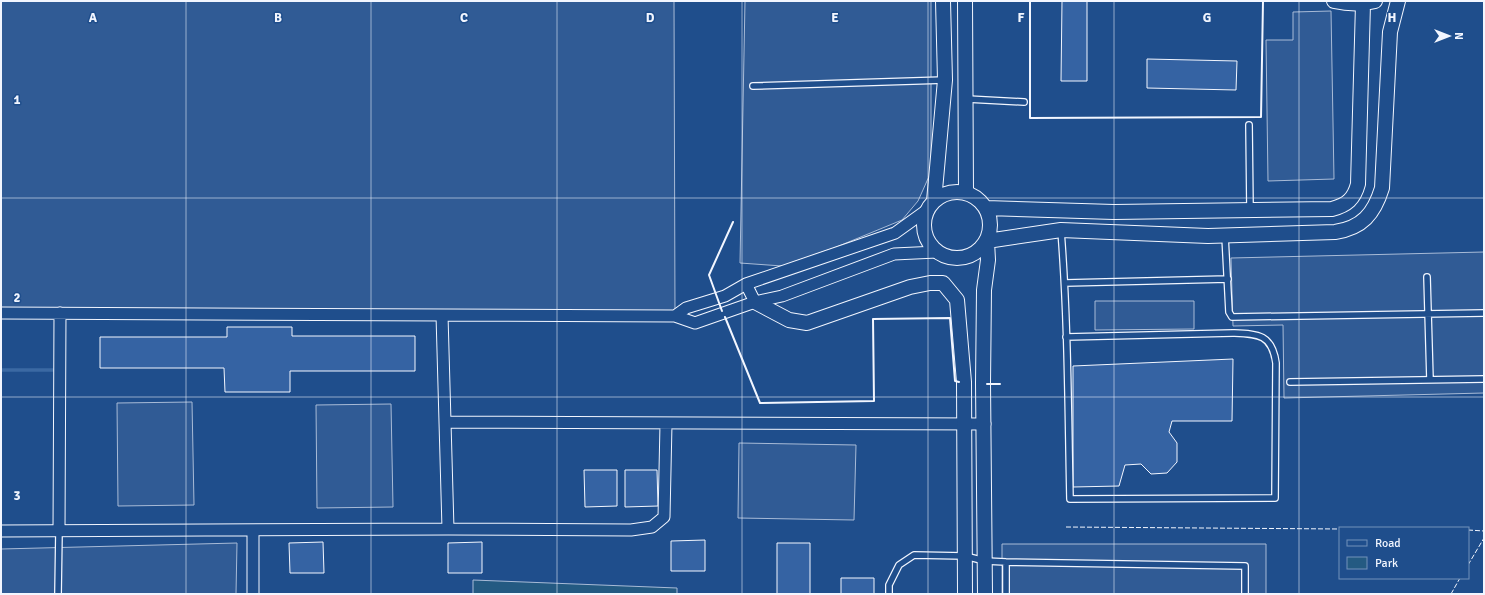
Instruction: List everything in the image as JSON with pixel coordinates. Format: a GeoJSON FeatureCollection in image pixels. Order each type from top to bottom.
{"type":"FeatureCollection","features":[{"type":"Feature","properties":{"kind":"street"},"geometry":{"type":"LineString","coordinates":[[943,1],[945,80],[931,205],[924,221],[925,232],[930,243],[937,252],[947,257],[959,258],[970,256],[980,250],[987,241],[1061,230],[1226,236],[1341,231],[1355,227],[1369,215],[1375,206],[1382,188],[1390,32],[1398,1]]}},
{"type":"Feature","properties":{"kind":"street"},"geometry":{"type":"LineString","coordinates":[[965,1],[964,99],[966,192]]}},
{"type":"Feature","properties":{"kind":"street"},"geometry":{"type":"LineString","coordinates":[[986,208],[1114,212],[1332,209],[1342,206],[1350,201],[1356,194],[1358,184],[1369,3],[1348,4],[1334,1]]}},
{"type":"Feature","properties":{"kind":"street"},"geometry":{"type":"LineString","coordinates":[[675,316],[686,308],[725,296],[746,284],[895,233],[949,193],[966,192],[981,201],[986,208],[990,219],[990,230],[987,241],[988,260],[984,305],[985,594]]}},
{"type":"Feature","properties":{"kind":"street"},"geometry":{"type":"LineString","coordinates":[[1,313],[675,316],[694,323],[755,302],[782,296],[894,254],[937,252]]}},
{"type":"Feature","properties":{"kind":"street"},"geometry":{"type":"LineString","coordinates":[[746,284],[755,302],[789,320],[807,323],[910,287],[930,283],[943,283],[957,300],[964,382],[965,594]]}},
{"type":"Feature","properties":{"kind":"street"},"geometry":{"type":"LineString","coordinates":[[59,531],[60,313]]}},
{"type":"Feature","properties":{"kind":"street"},"geometry":{"type":"LineString","coordinates":[[442,315],[448,529]]}},
{"type":"Feature","properties":{"kind":"street"},"geometry":{"type":"LineString","coordinates":[[445,422],[985,424]]}},
{"type":"Feature","properties":{"kind":"street"},"geometry":{"type":"LineString","coordinates":[[1,531],[448,529],[631,530],[652,527],[664,517],[666,424]]}},
{"type":"Feature","properties":{"kind":"street"},"geometry":{"type":"LineString","coordinates":[[253,530],[253,594]]}},
{"type":"Feature","properties":{"kind":"lane"},"geometry":{"type":"LineString","coordinates":[[753,86],[945,80]]}},
{"type":"Feature","properties":{"kind":"lane"},"geometry":{"type":"LineString","coordinates":[[964,99],[1024,102]]}},
{"type":"Feature","properties":{"kind":"lane"},"geometry":{"type":"LineString","coordinates":[[1248,124],[1250,210]]}},
{"type":"Feature","properties":{"kind":"lane"},"geometry":{"type":"LineString","coordinates":[[1061,230],[1065,283],[1066,337],[1070,499],[1275,498],[1276,363],[1274,351],[1268,341],[1257,334],[1066,337]]}},
{"type":"Feature","properties":{"kind":"lane"},"geometry":{"type":"LineString","coordinates":[[1226,236],[1229,312],[1232,317],[1484,313]]}},
{"type":"Feature","properties":{"kind":"lane"},"geometry":{"type":"LineString","coordinates":[[1427,277],[1430,380]]}},
{"type":"Feature","properties":{"kind":"lane"},"geometry":{"type":"LineString","coordinates":[[1065,283],[1228,280]]}},
{"type":"Feature","properties":{"kind":"lane"},"geometry":{"type":"LineString","coordinates":[[1290,382],[1484,379]]}},
{"type":"Feature","properties":{"kind":"lane"},"geometry":{"type":"LineString","coordinates":[[58,594],[59,531]]}},
{"type":"Feature","properties":{"kind":"lane"},"geometry":{"type":"LineString","coordinates":[[889,594],[889,585],[899,565],[914,555],[965,556],[985,561],[1006,562],[1245,566],[1245,594]]}},
{"type":"Feature","properties":{"kind":"lane"},"geometry":{"type":"LineString","coordinates":[[1006,562],[1006,594]]}},
{"type":"Feature","properties":{"kind":"green space"},"geometry":{"type":"Polygon","coordinates":[[[473,580],[677,588],[677,594],[473,594],[473,580]]]}},
{"type":"Feature","properties":{"kind":"shaded area"},"geometry":{"type":"Polygon","coordinates":[[[1,1],[674,1],[675,316],[1,313],[1,1]]]}},
{"type":"Feature","properties":{"kind":"shaded area"},"geometry":{"type":"Polygon","coordinates":[[[745,1],[931,1],[931,172],[918,201],[902,220],[834,248],[782,266],[740,263],[745,1]]]}},
{"type":"Feature","properties":{"kind":"shaded area"},"geometry":{"type":"Polygon","coordinates":[[[1331,11],[1334,179],[1268,181],[1266,40],[1293,40],[1293,12],[1331,11]]]}},
{"type":"Feature","properties":{"kind":"shaded area"},"geometry":{"type":"Polygon","coordinates":[[[1484,252],[1484,393],[1284,398],[1283,325],[1233,326],[1231,258],[1484,252]]]}},
{"type":"Feature","properties":{"kind":"shaded area"},"geometry":{"type":"Polygon","coordinates":[[[1095,301],[1194,301],[1194,329],[1095,330],[1095,301]]]}},
{"type":"Feature","properties":{"kind":"shaded area"},"geometry":{"type":"Polygon","coordinates":[[[192,402],[194,505],[118,506],[117,403],[192,402]]]}},
{"type":"Feature","properties":{"kind":"shaded area"},"geometry":{"type":"Polygon","coordinates":[[[391,404],[393,507],[317,508],[316,405],[391,404]]]}},
{"type":"Feature","properties":{"kind":"shaded area"},"geometry":{"type":"Polygon","coordinates":[[[739,443],[856,445],[854,520],[738,518],[739,443]]]}},
{"type":"Feature","properties":{"kind":"shaded area"},"geometry":{"type":"Polygon","coordinates":[[[237,543],[236,594],[1,594],[1,549],[237,543]]]}},
{"type":"Feature","properties":{"kind":"shaded area"},"geometry":{"type":"Polygon","coordinates":[[[1002,544],[1266,544],[1266,594],[1002,594],[1002,544]]]}},
{"type":"Feature","properties":{"kind":"building"},"geometry":{"type":"Polygon","coordinates":[[[1062,1],[1087,1],[1087,81],[1061,81],[1062,1]]]}},
{"type":"Feature","properties":{"kind":"building"},"geometry":{"type":"Polygon","coordinates":[[[1147,59],[1237,61],[1236,90],[1147,88],[1147,59]]]}},
{"type":"Feature","properties":{"kind":"building"},"geometry":{"type":"Polygon","coordinates":[[[227,327],[292,327],[292,336],[415,336],[415,371],[290,371],[290,392],[225,392],[224,368],[100,368],[100,337],[227,337],[227,327]]]}},
{"type":"Feature","properties":{"kind":"building"},"geometry":{"type":"Polygon","coordinates":[[[1233,359],[1232,421],[1172,421],[1169,432],[1177,443],[1177,462],[1167,473],[1151,474],[1141,464],[1125,465],[1119,486],[1073,487],[1073,366],[1233,359]]]}},
{"type":"Feature","properties":{"kind":"building"},"geometry":{"type":"Polygon","coordinates":[[[584,470],[617,470],[617,506],[585,507],[584,470]]]}},
{"type":"Feature","properties":{"kind":"building"},"geometry":{"type":"Polygon","coordinates":[[[625,470],[657,470],[658,506],[625,507],[625,470]]]}},
{"type":"Feature","properties":{"kind":"building"},"geometry":{"type":"Polygon","coordinates":[[[705,540],[705,571],[671,571],[671,541],[705,540]]]}},
{"type":"Feature","properties":{"kind":"building"},"geometry":{"type":"Polygon","coordinates":[[[323,542],[324,573],[290,573],[289,543],[323,542]]]}},
{"type":"Feature","properties":{"kind":"building"},"geometry":{"type":"Polygon","coordinates":[[[482,542],[482,573],[448,573],[448,543],[482,542]]]}},
{"type":"Feature","properties":{"kind":"building"},"geometry":{"type":"Polygon","coordinates":[[[777,543],[810,543],[810,594],[777,594],[777,543]]]}},
{"type":"Feature","properties":{"kind":"building"},"geometry":{"type":"Polygon","coordinates":[[[841,578],[874,578],[874,594],[841,594],[841,578]]]}},
{"type":"Feature","properties":{"kind":"waterway"},"geometry":{"type":"LineString","coordinates":[[1,370],[53,370]]}},
{"type":"Feature","properties":{"kind":"fence"},"geometry":{"type":"LineString","coordinates":[[1066,527],[1339,529]]}},
{"type":"Feature","properties":{"kind":"fence"},"geometry":{"type":"LineString","coordinates":[[1469,530],[1484,531]]}},
{"type":"Feature","properties":{"kind":"fence"},"geometry":{"type":"LineString","coordinates":[[1469,563],[1484,538]]}},
{"type":"Feature","properties":{"kind":"fence"},"geometry":{"type":"LineString","coordinates":[[1451,594],[1459,579]]}},
{"type":"Feature","properties":{"kind":"wall"},"geometry":{"type":"LineString","coordinates":[[1030,1],[1030,118],[1261,117],[1263,1]]}},
{"type":"Feature","properties":{"kind":"wall"},"geometry":{"type":"LineString","coordinates":[[722,311],[709,275],[733,222]]}},
{"type":"Feature","properties":{"kind":"wall"},"geometry":{"type":"LineString","coordinates":[[725,317],[760,403],[874,401],[873,319],[950,318],[955,381],[959,382]]}},
{"type":"Feature","properties":{"kind":"wall"},"geometry":{"type":"LineString","coordinates":[[987,384],[1000,384]]}}]}
